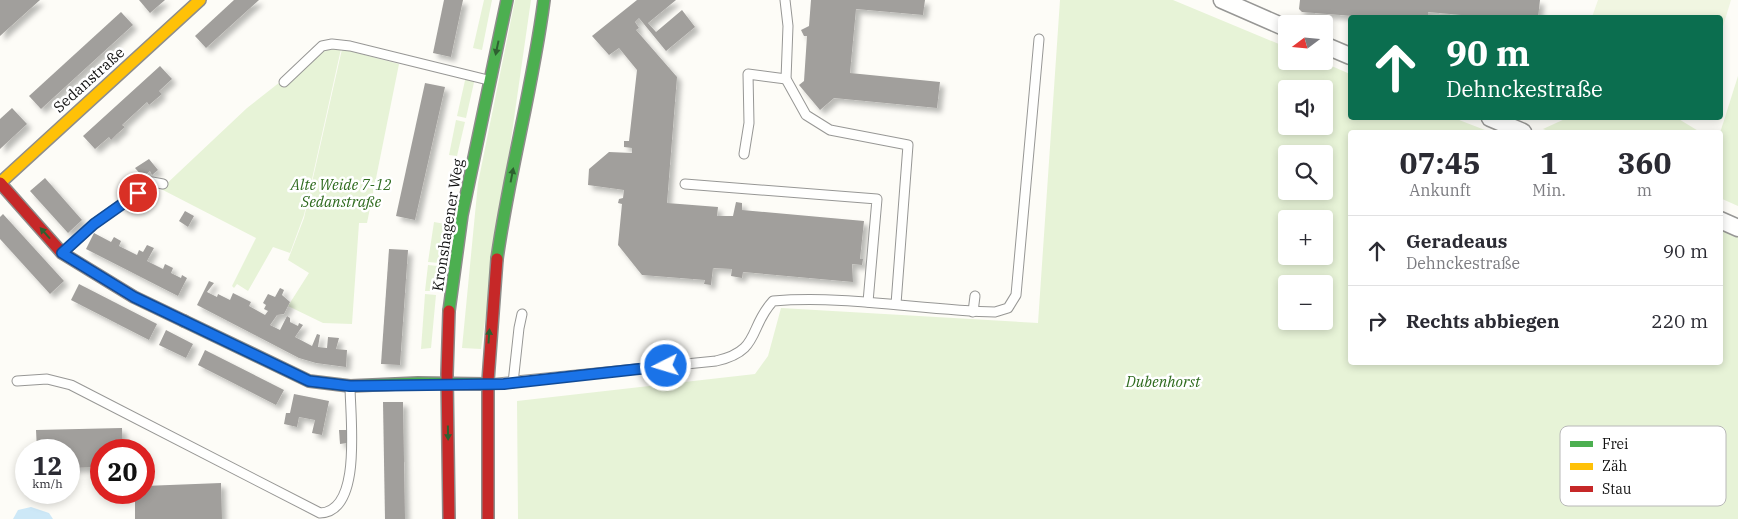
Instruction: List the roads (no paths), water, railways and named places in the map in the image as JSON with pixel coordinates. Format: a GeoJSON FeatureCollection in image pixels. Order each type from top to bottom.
{"type":"FeatureCollection","features":[{"type":"Feature","properties":{"kind":"main road","name":"Sedanstraße"},"geometry":{"type":"LineString","coordinates":[[0,183],[200,0]]}},
{"type":"Feature","properties":{"kind":"main road","name":"Kronshagener Weg"},"geometry":{"type":"LineString","coordinates":[[449,519],[448,384],[451,289],[456,254],[507,0]]}},
{"type":"Feature","properties":{"kind":"main road"},"geometry":{"type":"LineString","coordinates":[[488,519],[487,384],[492,293],[499,241],[544,0]]}},
{"type":"Feature","properties":{"kind":"main road"},"geometry":{"type":"LineString","coordinates":[[0,183],[62,253],[134,297],[309,381],[350,386],[487,384]]}},
{"type":"Feature","properties":{"kind":"street"},"geometry":{"type":"LineString","coordinates":[[1222,0],[1278,24]]}},
{"type":"Feature","properties":{"kind":"street"},"geometry":{"type":"LineString","coordinates":[[1333,49],[1348,55]]}},
{"type":"Feature","properties":{"kind":"street"},"geometry":{"type":"LineString","coordinates":[[1495,120],[1518,130]]}},
{"type":"Feature","properties":{"kind":"street"},"geometry":{"type":"LineString","coordinates":[[1723,221],[1738,228]]}},
{"type":"Feature","properties":{"kind":"lane"},"geometry":{"type":"LineString","coordinates":[[785,0],[788,26],[786,80],[806,115],[830,130],[908,146],[896,304]]}},
{"type":"Feature","properties":{"kind":"lane"},"geometry":{"type":"LineString","coordinates":[[487,384],[513,383],[733,358],[745,350],[765,310],[773,301],[797,299],[868,302],[974,312],[995,312],[1008,308],[1016,296],[1039,38]]}},
{"type":"Feature","properties":{"kind":"lane"},"geometry":{"type":"LineString","coordinates":[[284,82],[322,46],[332,44],[350,46],[490,81]]}},
{"type":"Feature","properties":{"kind":"lane"},"geometry":{"type":"LineString","coordinates":[[744,154],[748,124],[748,74],[786,80]]}},
{"type":"Feature","properties":{"kind":"lane"},"geometry":{"type":"LineString","coordinates":[[62,253],[94,224],[152,182],[163,184]]}},
{"type":"Feature","properties":{"kind":"lane"},"geometry":{"type":"LineString","coordinates":[[685,184],[877,199],[868,302]]}},
{"type":"Feature","properties":{"kind":"lane"},"geometry":{"type":"LineString","coordinates":[[974,312],[976,296]]}},
{"type":"Feature","properties":{"kind":"lane"},"geometry":{"type":"LineString","coordinates":[[513,383],[522,314]]}},
{"type":"Feature","properties":{"kind":"lane"},"geometry":{"type":"LineString","coordinates":[[16,381],[42,379],[59,381],[151,426],[312,511],[327,513],[342,502],[348,483],[351,460],[350,386]]}},
{"type":"Feature","properties":{"kind":"water"},"geometry":{"type":"Polygon","coordinates":[[[31,507],[49,513],[53,519],[13,519],[18,510],[31,507]]]}},
{"type":"Feature","properties":{"kind":"park label","name":"Alte Weide 7-12 Sedanstraße"},"geometry":{"type":"Point","coordinates":[341,194]}},
{"type":"Feature","properties":{"kind":"park label","name":"Dubenhorst"},"geometry":{"type":"Point","coordinates":[1163,382]}}]}
